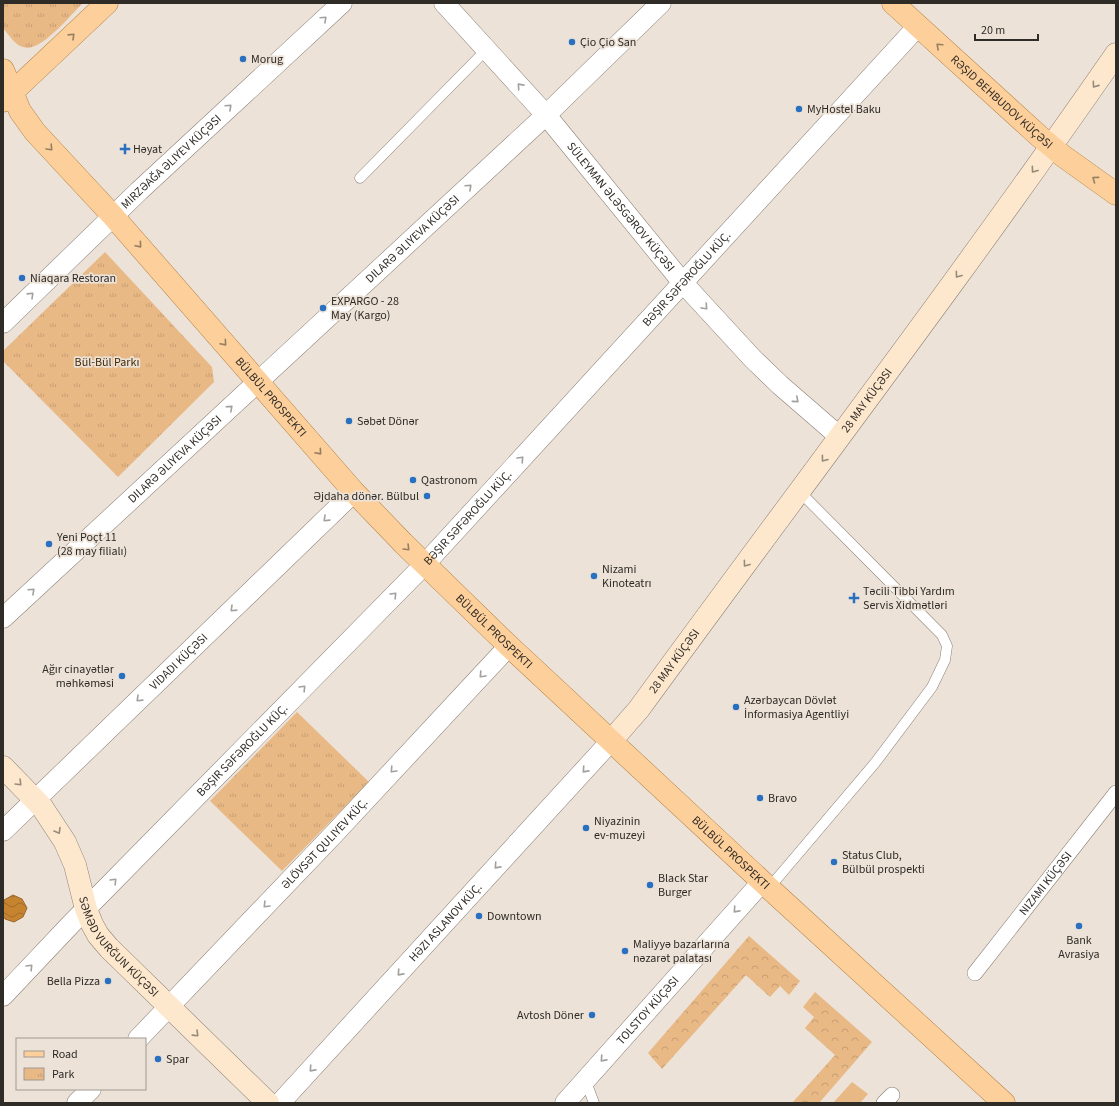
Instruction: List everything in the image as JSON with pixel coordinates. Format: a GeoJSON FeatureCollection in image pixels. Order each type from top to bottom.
{"type":"FeatureCollection","features":[{"type":"Feature","properties":{"kind":"main road"},"geometry":{"type":"LineString","coordinates":[[8,96],[107,3]]}},
{"type":"Feature","properties":{"kind":"main road","name":"RƏŞID BEHBUDOV KÜÇƏSI"},"geometry":{"type":"LineString","coordinates":[[893,3],[1051,147],[1116,194]]}},
{"type":"Feature","properties":{"kind":"main road","name":"28 MAY KÜÇƏSI"},"geometry":{"type":"LineString","coordinates":[[611,741],[639,709],[800,492],[1051,147],[1116,54]]}},
{"type":"Feature","properties":{"kind":"main road","name":"BÜLBÜL PROSPEKTI"},"geometry":{"type":"LineString","coordinates":[[3,70],[8,96],[16,102],[25,119],[35,132],[113,216],[354,492],[424,564],[509,646],[766,885],[1004,1103]]}},
{"type":"Feature","properties":{"kind":"main road","name":"SƏMƏD VURĞUN KÜÇƏSI"},"geometry":{"type":"LineString","coordinates":[[3,767],[47,813],[65,842],[75,865],[86,909],[98,935],[168,1007],[268,1103]]}},
{"type":"Feature","properties":{"kind":"street","name":"MIRZƏAĞA ƏLIYEV KÜÇƏSI"},"geometry":{"type":"LineString","coordinates":[[3,322],[113,216],[342,3]]}},
{"type":"Feature","properties":{"kind":"street","name":"SÜLEYMAN ƏLƏSGƏROV KÜÇƏSI"},"geometry":{"type":"LineString","coordinates":[[444,3],[546,115],[683,283],[780,386],[840,437]]}},
{"type":"Feature","properties":{"kind":"street","name":"DILARƏ ƏLIYEVA KÜÇƏSI"},"geometry":{"type":"LineString","coordinates":[[3,618],[546,115],[661,3]]}},
{"type":"Feature","properties":{"kind":"street","name":"BƏŞIR SƏFƏROĞLU KÜÇ."},"geometry":{"type":"LineString","coordinates":[[3,996],[86,909],[424,564],[918,26]]}},
{"type":"Feature","properties":{"kind":"street","name":"VIDADI KÜÇƏSI"},"geometry":{"type":"LineString","coordinates":[[3,830],[354,492]]}},
{"type":"Feature","properties":{"kind":"street","name":"ƏLÖVSƏT QULIYEV KÜÇ."},"geometry":{"type":"LineString","coordinates":[[139,1038],[333,835],[509,646]]}},
{"type":"Feature","properties":{"kind":"street","name":"HƏZI ASLANOV KÜÇ."},"geometry":{"type":"LineString","coordinates":[[280,1103],[611,741]]}},
{"type":"Feature","properties":{"kind":"street","name":"NIZAMI KÜÇƏSI"},"geometry":{"type":"LineString","coordinates":[[975,974],[1116,793]]}},
{"type":"Feature","properties":{"kind":"street","name":"TOLSTOY KÜÇƏSI"},"geometry":{"type":"LineString","coordinates":[[565,1103],[585,1079],[766,885]]}},
{"type":"Feature","properties":{"kind":"street"},"geometry":{"type":"LineString","coordinates":[[77,1103],[90,1090]]}},
{"type":"Feature","properties":{"kind":"lane"},"geometry":{"type":"LineString","coordinates":[[360,178],[487,49]]}},
{"type":"Feature","properties":{"kind":"lane"},"geometry":{"type":"LineString","coordinates":[[766,885],[875,763],[932,687],[945,660],[947,646],[942,636],[800,492]]}},
{"type":"Feature","properties":{"kind":"lane"},"geometry":{"type":"LineString","coordinates":[[585,1079],[594,1103]]}},
{"type":"Feature","properties":{"kind":"green space"},"geometry":{"type":"Polygon","coordinates":[[[3,3],[83,3],[55,32],[38,45],[30,48],[17,44],[3,28],[3,3]]]}},
{"type":"Feature","properties":{"kind":"green space","name":"Bül-Bül Parkı"},"geometry":{"type":"Polygon","coordinates":[[[105,252],[212,367],[214,382],[118,477],[3,361],[3,351],[105,252]]]}},
{"type":"Feature","properties":{"kind":"green space"},"geometry":{"type":"Polygon","coordinates":[[[297,712],[369,782],[282,871],[210,801],[297,712]]]}},
{"type":"Feature","properties":{"kind":"green space"},"geometry":{"type":"Polygon","coordinates":[[[749,936],[800,981],[789,995],[780,986],[770,997],[746,975],[662,1069],[648,1053],[749,936]]]}},
{"type":"Feature","properties":{"kind":"green space"},"geometry":{"type":"Polygon","coordinates":[[[815,992],[872,1042],[819,1103],[792,1103],[835,1055],[805,1028],[814,1017],[803,1007],[815,992]]]}},
{"type":"Feature","properties":{"kind":"green space"},"geometry":{"type":"Polygon","coordinates":[[[852,1082],[868,1094],[860,1103],[833,1103],[852,1082]]]}},
{"type":"Feature","properties":{"kind":"water"},"geometry":{"type":"Polygon","coordinates":[[[13,895],[22,899],[27,908],[23,917],[14,922],[5,919],[3,915],[4,900],[13,895]]]}},
{"type":"Feature","properties":{"kind":"place","name":"Çio Çio San"},"geometry":{"type":"Point","coordinates":[572,42]}},
{"type":"Feature","properties":{"kind":"place","name":"Morug"},"geometry":{"type":"Point","coordinates":[243,59]}},
{"type":"Feature","properties":{"kind":"place","name":"MyHostel Baku"},"geometry":{"type":"Point","coordinates":[799,109]}},
{"type":"Feature","properties":{"kind":"place","name":"Həyat"},"geometry":{"type":"Point","coordinates":[125,149]}},
{"type":"Feature","properties":{"kind":"place","name":"Niaqara Restoran"},"geometry":{"type":"Point","coordinates":[22,278]}},
{"type":"Feature","properties":{"kind":"place","name":"EXPARGO - 28 May (Kargo)"},"geometry":{"type":"Point","coordinates":[323,308]}},
{"type":"Feature","properties":{"kind":"place","name":"Səbət Dönər"},"geometry":{"type":"Point","coordinates":[349,421]}},
{"type":"Feature","properties":{"kind":"place","name":"Qastronom"},"geometry":{"type":"Point","coordinates":[413,480]}},
{"type":"Feature","properties":{"kind":"place","name":"Əjdaha dönər. Bülbul"},"geometry":{"type":"Point","coordinates":[427,496]}},
{"type":"Feature","properties":{"kind":"place","name":"Yeni Poçt 11 (28 may filialı)"},"geometry":{"type":"Point","coordinates":[49,544]}},
{"type":"Feature","properties":{"kind":"place","name":"Nizami Kinoteatrı"},"geometry":{"type":"Point","coordinates":[594,576]}},
{"type":"Feature","properties":{"kind":"place","name":"Təcili Tibbi Yardım Servis Xidmətləri"},"geometry":{"type":"Point","coordinates":[854,598]}},
{"type":"Feature","properties":{"kind":"place","name":"Ağır cinayətlər məhkəməsi"},"geometry":{"type":"Point","coordinates":[122,676]}},
{"type":"Feature","properties":{"kind":"place","name":"Azərbaycan Dövlət İnformasiya Agentliyi"},"geometry":{"type":"Point","coordinates":[736,707]}},
{"type":"Feature","properties":{"kind":"place","name":"Bravo"},"geometry":{"type":"Point","coordinates":[760,798]}},
{"type":"Feature","properties":{"kind":"place","name":"Niyazinin ev-muzeyi"},"geometry":{"type":"Point","coordinates":[586,828]}},
{"type":"Feature","properties":{"kind":"place","name":"Status Club, Bülbül prospekti"},"geometry":{"type":"Point","coordinates":[834,862]}},
{"type":"Feature","properties":{"kind":"place","name":"Black Star Burger"},"geometry":{"type":"Point","coordinates":[650,885]}},
{"type":"Feature","properties":{"kind":"place","name":"Downtown"},"geometry":{"type":"Point","coordinates":[479,916]}},
{"type":"Feature","properties":{"kind":"place","name":"Bank Avrasiya"},"geometry":{"type":"Point","coordinates":[1079,926]}},
{"type":"Feature","properties":{"kind":"place","name":"Maliyyə bazarlarına nəzarət palatası"},"geometry":{"type":"Point","coordinates":[625,951]}},
{"type":"Feature","properties":{"kind":"place","name":"Bella Pizza"},"geometry":{"type":"Point","coordinates":[108,981]}},
{"type":"Feature","properties":{"kind":"place","name":"Avtosh Döner"},"geometry":{"type":"Point","coordinates":[592,1015]}},
{"type":"Feature","properties":{"kind":"place","name":"Spar"},"geometry":{"type":"Point","coordinates":[158,1059]}}]}
